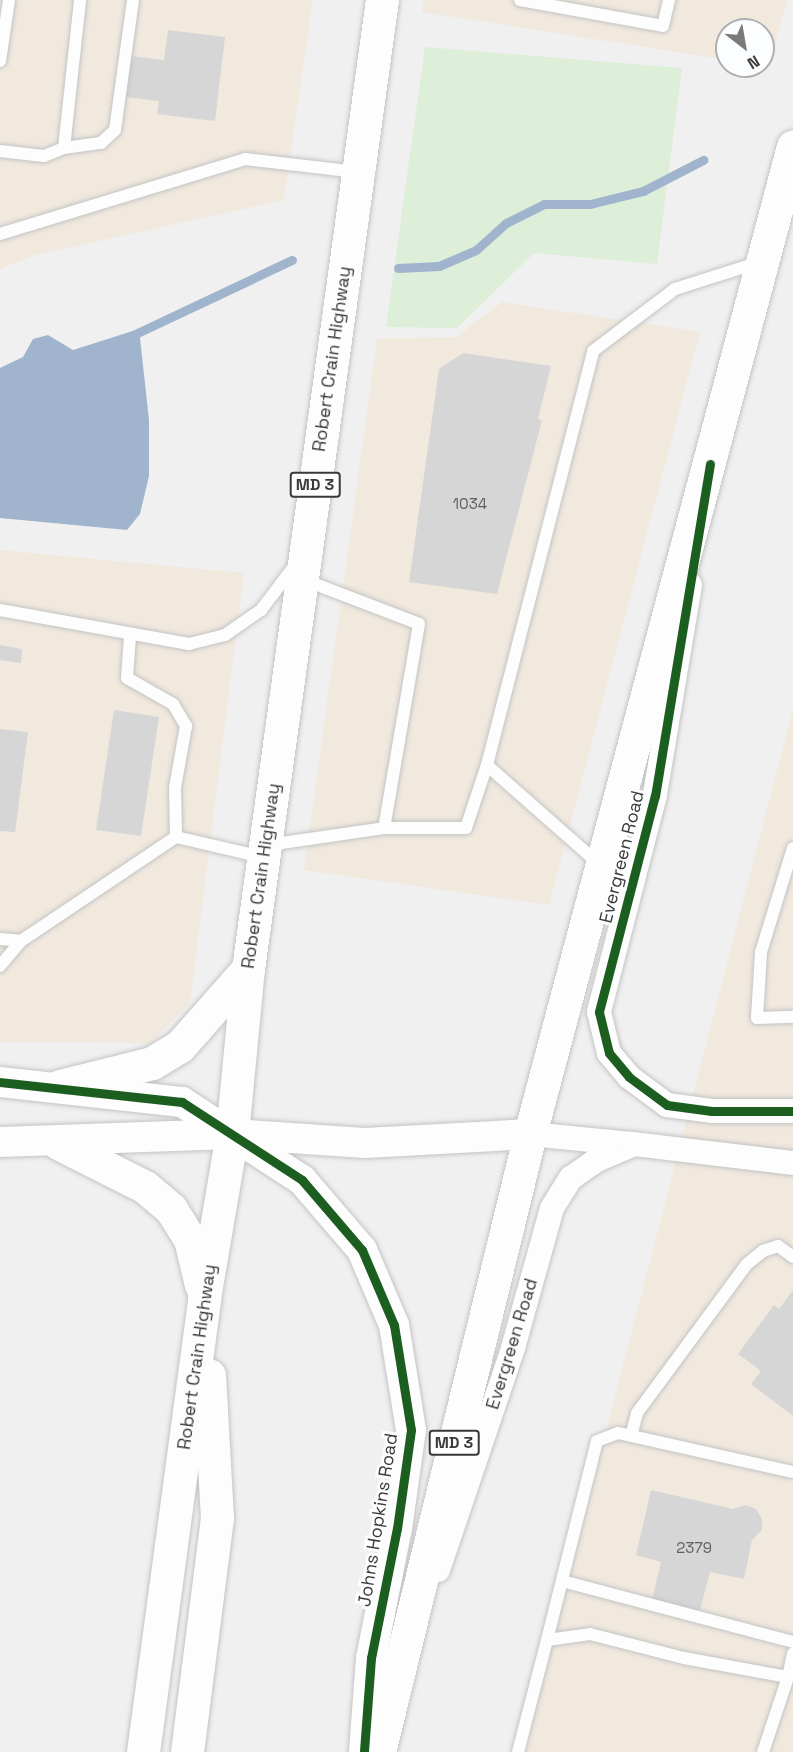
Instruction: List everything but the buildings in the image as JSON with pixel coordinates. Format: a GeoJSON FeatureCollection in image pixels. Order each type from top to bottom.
{"type":"FeatureCollection","features":[{"type":"Feature","properties":{"kind":"highway","name":"Robert Crain Highway"},"geometry":{"type":"LineString","coordinates":[[143,1752],[204,1298],[232,1134],[248,969],[382,0]]}},
{"type":"Feature","properties":{"kind":"highway","name":"MD 3"},"geometry":{"type":"LineString","coordinates":[[379,1752],[530,1134],[793,146]]}},
{"type":"Feature","properties":{"kind":"highway"},"geometry":{"type":"LineString","coordinates":[[60,1086],[152,1063],[180,1046],[248,969]]}},
{"type":"Feature","properties":{"kind":"highway"},"geometry":{"type":"LineString","coordinates":[[58,1143],[145,1187],[171,1209],[190,1239],[204,1298],[216,1518],[187,1752]]}},
{"type":"Feature","properties":{"kind":"street","name":"Evergreen Road"},"geometry":{"type":"LineString","coordinates":[[710,464],[655,795],[599,1012],[609,1053],[629,1077],[667,1105],[712,1111],[793,1111]]}},
{"type":"Feature","properties":{"kind":"street","name":"Johns Hopkins Road"},"geometry":{"type":"LineString","coordinates":[[0,1082],[60,1086],[182,1101],[302,1180],[362,1250],[394,1325],[411,1430],[397,1528],[371,1658],[364,1752]]}},
{"type":"Feature","properties":{"kind":"street","name":"Johns Hopkins Road"},"geometry":{"type":"LineString","coordinates":[[0,1142],[58,1143],[232,1134],[364,1143],[530,1134]]}},
{"type":"Feature","properties":{"kind":"street"},"geometry":{"type":"LineString","coordinates":[[530,1134],[793,1163]]}},
{"type":"Feature","properties":{"kind":"street","name":"Evergreen Road"},"geometry":{"type":"LineString","coordinates":[[387,1717],[513,1348],[552,1208],[571,1178],[634,1144]]}},
{"type":"Feature","properties":{"kind":"lane"},"geometry":{"type":"LineString","coordinates":[[0,61],[9,0]]}},
{"type":"Feature","properties":{"kind":"lane"},"geometry":{"type":"LineString","coordinates":[[64,148],[80,0]]}},
{"type":"Feature","properties":{"kind":"lane"},"geometry":{"type":"LineString","coordinates":[[0,151],[44,156],[64,148],[101,143],[116,130],[132,0]]}},
{"type":"Feature","properties":{"kind":"lane"},"geometry":{"type":"LineString","coordinates":[[520,0],[663,26],[669,0]]}},
{"type":"Feature","properties":{"kind":"lane"},"geometry":{"type":"LineString","coordinates":[[0,234],[245,159],[358,172]]}},
{"type":"Feature","properties":{"kind":"lane"},"geometry":{"type":"LineString","coordinates":[[0,966],[21,941],[176,837],[264,851],[384,828],[466,828],[487,765],[593,351],[675,289],[762,261]]}},
{"type":"Feature","properties":{"kind":"lane"},"geometry":{"type":"LineString","coordinates":[[0,610],[130,636],[189,644],[225,634],[261,610],[304,565],[419,624],[384,828]]}},
{"type":"Feature","properties":{"kind":"lane"},"geometry":{"type":"LineString","coordinates":[[130,636],[127,678],[173,704],[186,726],[175,788],[176,837]]}},
{"type":"Feature","properties":{"kind":"lane"},"geometry":{"type":"LineString","coordinates":[[487,765],[602,866]]}},
{"type":"Feature","properties":{"kind":"lane"},"geometry":{"type":"LineString","coordinates":[[793,848],[761,952],[757,1018],[793,1017]]}},
{"type":"Feature","properties":{"kind":"lane"},"geometry":{"type":"LineString","coordinates":[[0,939],[21,941]]}},
{"type":"Feature","properties":{"kind":"lane"},"geometry":{"type":"LineString","coordinates":[[631,1436],[637,1413],[747,1264],[763,1251],[778,1246],[793,1257]]}},
{"type":"Feature","properties":{"kind":"lane"},"geometry":{"type":"LineString","coordinates":[[518,1752],[597,1441],[618,1433],[793,1472]]}},
{"type":"Feature","properties":{"kind":"lane"},"geometry":{"type":"LineString","coordinates":[[562,1581],[793,1642]]}},
{"type":"Feature","properties":{"kind":"lane"},"geometry":{"type":"LineString","coordinates":[[547,1640],[590,1635],[788,1677]]}},
{"type":"Feature","properties":{"kind":"lane"},"geometry":{"type":"LineString","coordinates":[[763,1752],[788,1677],[793,1654]]}},
{"type":"Feature","properties":{"kind":"shaded area"},"geometry":{"type":"Polygon","coordinates":[[[0,0],[313,0],[284,200],[36,255],[0,269],[0,0]]]}},
{"type":"Feature","properties":{"kind":"shaded area"},"geometry":{"type":"Polygon","coordinates":[[[424,0],[787,0],[775,45],[775,18],[715,18],[715,58],[422,12],[424,0]]]}},
{"type":"Feature","properties":{"kind":"shaded area"},"geometry":{"type":"Polygon","coordinates":[[[502,302],[700,332],[549,905],[304,870],[377,339],[456,337],[502,302]]]}},
{"type":"Feature","properties":{"kind":"shaded area"},"geometry":{"type":"Polygon","coordinates":[[[0,550],[244,573],[190,1003],[151,1043],[0,1042],[0,550]]]}},
{"type":"Feature","properties":{"kind":"shaded area"},"geometry":{"type":"Polygon","coordinates":[[[793,708],[793,1752],[523,1752],[793,708]]]}},
{"type":"Feature","properties":{"kind":"green space"},"geometry":{"type":"Polygon","coordinates":[[[425,47],[682,68],[657,264],[534,253],[457,328],[386,327],[425,47]]]}},
{"type":"Feature","properties":{"kind":"water"},"geometry":{"type":"Polygon","coordinates":[[[139,329],[149,420],[149,476],[140,514],[127,530],[0,518],[0,368],[23,357],[33,339],[48,335],[73,350],[139,329]]]}},
{"type":"Feature","properties":{"kind":"waterway"},"geometry":{"type":"LineString","coordinates":[[398,268],[439,266],[476,250],[506,223],[544,204],[590,204],[643,191],[703,160]]}},
{"type":"Feature","properties":{"kind":"waterway"},"geometry":{"type":"LineString","coordinates":[[131,336],[292,260]]}},
{"type":"Feature","properties":{"kind":"cycle path"},"geometry":{"type":"LineString","coordinates":[[710,464],[655,795],[599,1012],[609,1053],[629,1077],[667,1105],[712,1111],[793,1111]]}},
{"type":"Feature","properties":{"kind":"cycle path"},"geometry":{"type":"LineString","coordinates":[[0,1082],[182,1102],[302,1180],[362,1250],[394,1325],[411,1430],[397,1528],[371,1658],[364,1752]]}}]}
